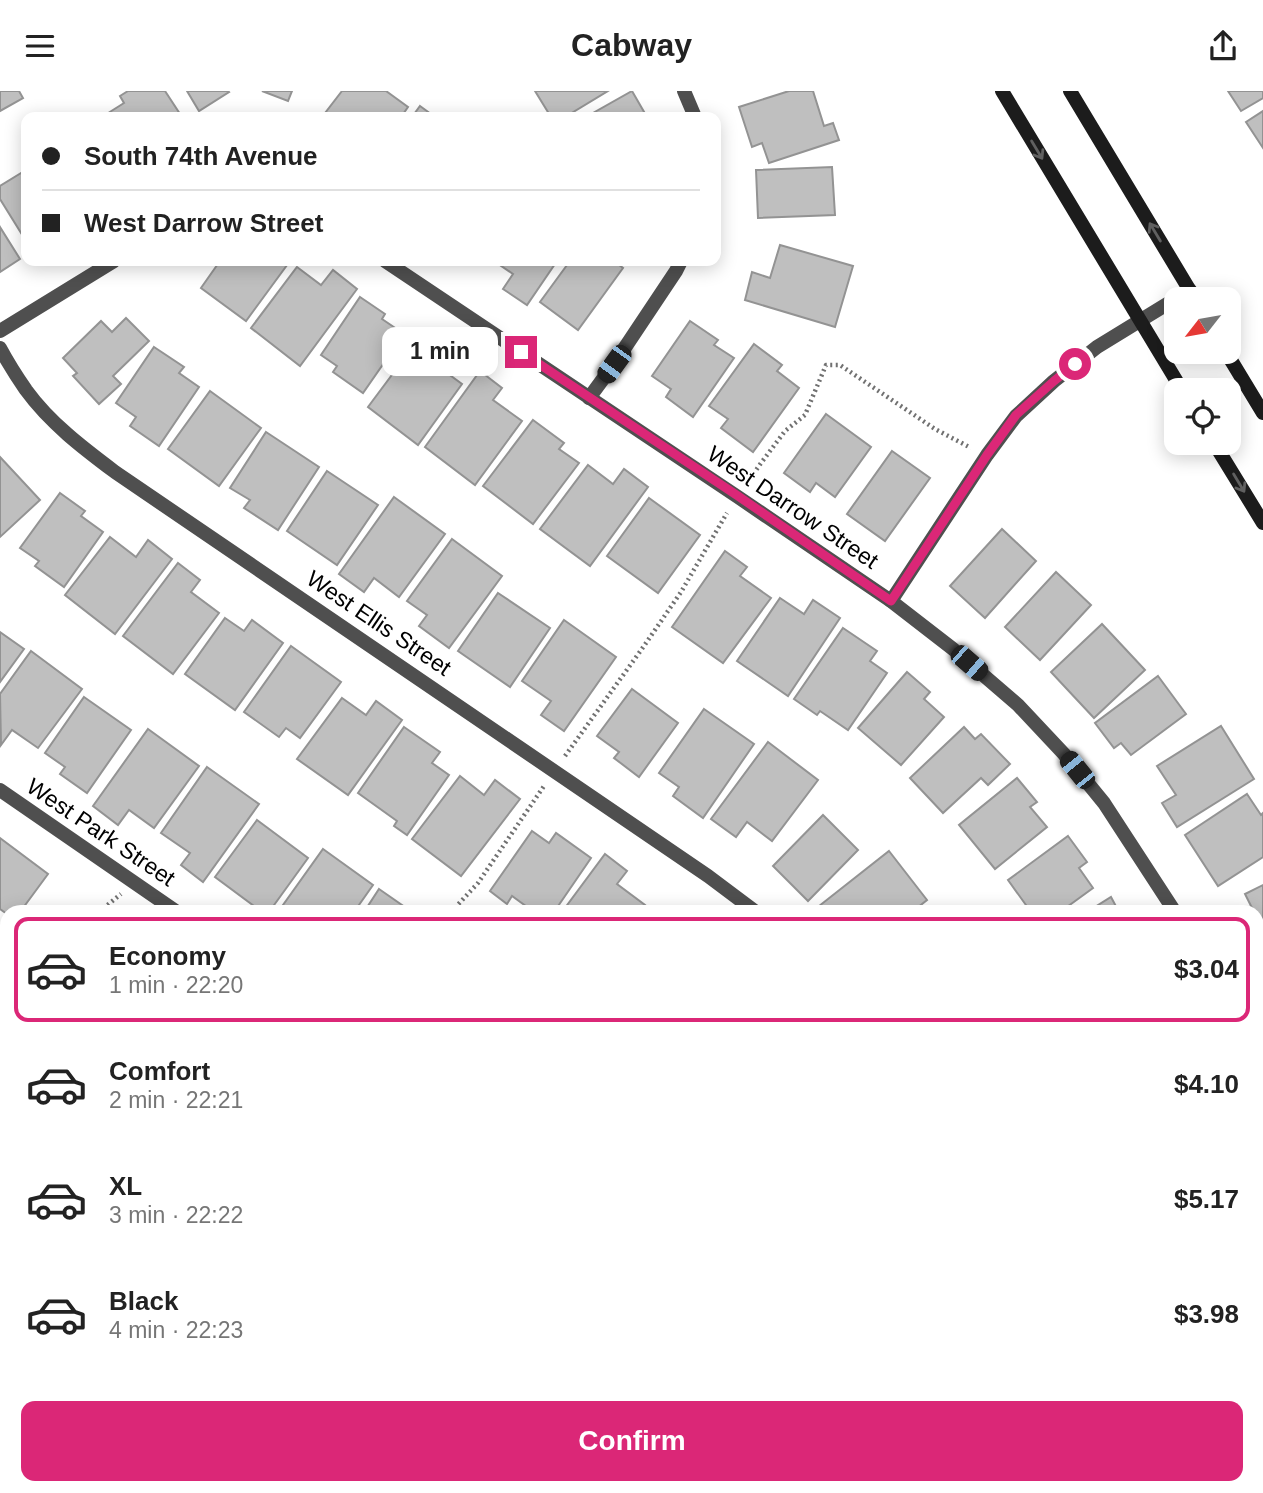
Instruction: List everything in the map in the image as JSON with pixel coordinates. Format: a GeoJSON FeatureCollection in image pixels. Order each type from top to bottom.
{"type":"FeatureCollection","features":[{"type":"Feature","properties":{"kind":"main road"},"geometry":{"type":"LineString","coordinates":[[1002,91],[1175,378]]}},
{"type":"Feature","properties":{"kind":"main road"},"geometry":{"type":"LineString","coordinates":[[1070,91],[1188,287]]}},
{"type":"Feature","properties":{"kind":"main road"},"geometry":{"type":"LineString","coordinates":[[1233,364],[1263,413]]}},
{"type":"Feature","properties":{"kind":"main road"},"geometry":{"type":"LineString","coordinates":[[1221,455],[1263,523]]}},
{"type":"Feature","properties":{"kind":"street"},"geometry":{"type":"LineString","coordinates":[[684,91],[693,112]]}},
{"type":"Feature","properties":{"kind":"street"},"geometry":{"type":"LineString","coordinates":[[0,331],[106,266]]}},
{"type":"Feature","properties":{"kind":"street","name":"West Darrow Street"},"geometry":{"type":"LineString","coordinates":[[392,266],[738,496],[891,601],[953,649],[1018,705],[1055,744],[1104,803],[1170,905]]}},
{"type":"Feature","properties":{"kind":"street"},"geometry":{"type":"LineString","coordinates":[[589,398],[678,266]]}},
{"type":"Feature","properties":{"kind":"street"},"geometry":{"type":"LineString","coordinates":[[891,601],[1016,415],[1097,347],[1164,309]]}},
{"type":"Feature","properties":{"kind":"street","name":"West Ellis Street"},"geometry":{"type":"LineString","coordinates":[[0,348],[27,392],[50,418],[82,447],[747,905]]}},
{"type":"Feature","properties":{"kind":"street","name":"West Park Street"},"geometry":{"type":"LineString","coordinates":[[0,790],[167,905]]}},
{"type":"Feature","properties":{"kind":"path"},"geometry":{"type":"LineString","coordinates":[[458,905],[478,883],[571,746],[644,646],[761,463],[785,432],[805,415],[826,365],[840,365],[935,429],[987,455]]}},
{"type":"Feature","properties":{"kind":"building"},"geometry":{"type":"Polygon","coordinates":[[[0,91],[19,91],[23,98],[0,111],[0,91]]]}},
{"type":"Feature","properties":{"kind":"building"},"geometry":{"type":"Polygon","coordinates":[[[128,91],[165,91],[179,112],[110,112],[124,103],[120,96],[128,91]]]}},
{"type":"Feature","properties":{"kind":"building"},"geometry":{"type":"Polygon","coordinates":[[[187,91],[228,91],[229,92],[199,111],[187,91]]]}},
{"type":"Feature","properties":{"kind":"building"},"geometry":{"type":"Polygon","coordinates":[[[262,91],[292,91],[288,101],[262,91]]]}},
{"type":"Feature","properties":{"kind":"building"},"geometry":{"type":"Polygon","coordinates":[[[342,91],[386,91],[408,107],[404,112],[326,112],[342,91]]]}},
{"type":"Feature","properties":{"kind":"building"},"geometry":{"type":"Polygon","coordinates":[[[535,91],[608,91],[573,112],[548,112],[535,91]]]}},
{"type":"Feature","properties":{"kind":"building"},"geometry":{"type":"Polygon","coordinates":[[[632,91],[644,112],[595,112],[632,91]]]}},
{"type":"Feature","properties":{"kind":"building"},"geometry":{"type":"Polygon","coordinates":[[[789,91],[813,91],[824,126],[833,123],[839,140],[769,163],[762,143],[752,147],[739,107],[789,91]]]}},
{"type":"Feature","properties":{"kind":"building"},"geometry":{"type":"Polygon","coordinates":[[[1228,91],[1263,91],[1263,98],[1241,111],[1228,91]]]}},
{"type":"Feature","properties":{"kind":"building"},"geometry":{"type":"Polygon","coordinates":[[[420,106],[428,112],[416,112],[420,106]]]}},
{"type":"Feature","properties":{"kind":"building"},"geometry":{"type":"Polygon","coordinates":[[[1263,111],[1263,148],[1246,122],[1263,111]]]}},
{"type":"Feature","properties":{"kind":"building"},"geometry":{"type":"Polygon","coordinates":[[[832,167],[835,215],[758,218],[756,170],[832,167]]]}},
{"type":"Feature","properties":{"kind":"building"},"geometry":{"type":"Polygon","coordinates":[[[21,173],[21,233],[0,199],[0,186],[21,173]]]}},
{"type":"Feature","properties":{"kind":"building"},"geometry":{"type":"Polygon","coordinates":[[[0,227],[20,259],[0,272],[0,227]]]}},
{"type":"Feature","properties":{"kind":"building"},"geometry":{"type":"Polygon","coordinates":[[[780,245],[853,266],[835,327],[745,300],[752,272],[770,278],[780,245]]]}},
{"type":"Feature","properties":{"kind":"building"},"geometry":{"type":"Polygon","coordinates":[[[216,266],[286,266],[246,321],[201,288],[216,266]]]}},
{"type":"Feature","properties":{"kind":"building"},"geometry":{"type":"Polygon","coordinates":[[[501,266],[554,266],[527,305],[503,289],[513,274],[501,266]]]}},
{"type":"Feature","properties":{"kind":"building"},"geometry":{"type":"Polygon","coordinates":[[[566,266],[623,268],[578,330],[540,302],[566,266]]]}},
{"type":"Feature","properties":{"kind":"building"},"geometry":{"type":"Polygon","coordinates":[[[297,267],[321,285],[333,270],[357,289],[300,366],[251,328],[297,267]]]}},
{"type":"Feature","properties":{"kind":"building"},"geometry":{"type":"Polygon","coordinates":[[[360,297],[385,314],[382,319],[404,334],[363,393],[333,372],[337,366],[321,355],[360,297]]]}},
{"type":"Feature","properties":{"kind":"building"},"geometry":{"type":"Polygon","coordinates":[[[126,318],[149,341],[113,376],[121,384],[99,404],[73,376],[77,373],[63,358],[101,321],[112,332],[126,318]]]}},
{"type":"Feature","properties":{"kind":"building"},"geometry":{"type":"Polygon","coordinates":[[[690,321],[718,340],[714,345],[734,358],[693,417],[666,397],[671,389],[652,376],[690,321]]]}},
{"type":"Feature","properties":{"kind":"building"},"geometry":{"type":"Polygon","coordinates":[[[421,336],[451,359],[443,370],[462,384],[418,445],[368,407],[421,336]]]}},
{"type":"Feature","properties":{"kind":"building"},"geometry":{"type":"Polygon","coordinates":[[[754,344],[782,365],[777,371],[799,388],[753,452],[721,428],[728,419],[709,406],[754,344]]]}},
{"type":"Feature","properties":{"kind":"building"},"geometry":{"type":"Polygon","coordinates":[[[154,347],[184,367],[179,373],[199,387],[159,446],[130,426],[136,417],[116,403],[154,347]]]}},
{"type":"Feature","properties":{"kind":"building"},"geometry":{"type":"Polygon","coordinates":[[[480,371],[502,388],[493,400],[522,421],[475,485],[425,447],[480,371]]]}},
{"type":"Feature","properties":{"kind":"building"},"geometry":{"type":"Polygon","coordinates":[[[210,391],[261,428],[219,486],[168,449],[210,391]]]}},
{"type":"Feature","properties":{"kind":"building"},"geometry":{"type":"Polygon","coordinates":[[[826,414],[871,447],[835,497],[816,483],[810,492],[784,473],[826,414]]]}},
{"type":"Feature","properties":{"kind":"building"},"geometry":{"type":"Polygon","coordinates":[[[533,420],[564,443],[559,449],[579,463],[533,524],[483,486],[533,420]]]}},
{"type":"Feature","properties":{"kind":"building"},"geometry":{"type":"Polygon","coordinates":[[[266,432],[319,467],[278,530],[244,508],[250,500],[230,488],[266,432]]]}},
{"type":"Feature","properties":{"kind":"building"},"geometry":{"type":"Polygon","coordinates":[[[892,451],[930,478],[885,541],[847,514],[892,451]]]}},
{"type":"Feature","properties":{"kind":"building"},"geometry":{"type":"Polygon","coordinates":[[[0,457],[40,500],[0,537],[0,457]]]}},
{"type":"Feature","properties":{"kind":"building"},"geometry":{"type":"Polygon","coordinates":[[[588,465],[613,484],[624,469],[648,487],[590,566],[540,529],[588,465]]]}},
{"type":"Feature","properties":{"kind":"building"},"geometry":{"type":"Polygon","coordinates":[[[327,471],[378,505],[337,565],[287,531],[327,471]]]}},
{"type":"Feature","properties":{"kind":"building"},"geometry":{"type":"Polygon","coordinates":[[[60,493],[85,511],[81,516],[103,532],[64,587],[35,566],[39,561],[20,548],[60,493]]]}},
{"type":"Feature","properties":{"kind":"building"},"geometry":{"type":"Polygon","coordinates":[[[394,497],[445,534],[399,597],[374,578],[364,592],[339,574],[394,497]]]}},
{"type":"Feature","properties":{"kind":"building"},"geometry":{"type":"Polygon","coordinates":[[[649,498],[700,535],[658,593],[607,556],[649,498]]]}},
{"type":"Feature","properties":{"kind":"building"},"geometry":{"type":"Polygon","coordinates":[[[1002,529],[1036,561],[985,618],[950,586],[1002,529]]]}},
{"type":"Feature","properties":{"kind":"building"},"geometry":{"type":"Polygon","coordinates":[[[110,537],[136,557],[148,540],[172,559],[115,634],[65,595],[110,537]]]}},
{"type":"Feature","properties":{"kind":"building"},"geometry":{"type":"Polygon","coordinates":[[[452,539],[502,576],[449,648],[419,626],[427,615],[407,601],[452,539]]]}},
{"type":"Feature","properties":{"kind":"building"},"geometry":{"type":"Polygon","coordinates":[[[725,551],[747,567],[740,576],[771,598],[723,663],[672,627],[725,551]]]}},
{"type":"Feature","properties":{"kind":"building"},"geometry":{"type":"Polygon","coordinates":[[[178,563],[200,580],[191,592],[219,613],[173,674],[123,636],[178,563]]]}},
{"type":"Feature","properties":{"kind":"building"},"geometry":{"type":"Polygon","coordinates":[[[1056,572],[1091,605],[1040,660],[1005,627],[1056,572]]]}},
{"type":"Feature","properties":{"kind":"building"},"geometry":{"type":"Polygon","coordinates":[[[498,593],[550,628],[510,687],[458,651],[498,593]]]}},
{"type":"Feature","properties":{"kind":"building"},"geometry":{"type":"Polygon","coordinates":[[[780,598],[804,614],[813,600],[840,618],[788,696],[737,661],[780,598]]]}},
{"type":"Feature","properties":{"kind":"building"},"geometry":{"type":"Polygon","coordinates":[[[225,618],[244,631],[252,620],[283,643],[235,710],[185,674],[225,618]]]}},
{"type":"Feature","properties":{"kind":"building"},"geometry":{"type":"Polygon","coordinates":[[[564,620],[616,657],[564,731],[541,715],[551,701],[522,681],[564,620]]]}},
{"type":"Feature","properties":{"kind":"building"},"geometry":{"type":"Polygon","coordinates":[[[1102,624],[1145,670],[1094,718],[1051,672],[1102,624]]]}},
{"type":"Feature","properties":{"kind":"building"},"geometry":{"type":"Polygon","coordinates":[[[843,628],[877,651],[870,661],[887,673],[848,730],[820,711],[817,715],[794,699],[843,628]]]}},
{"type":"Feature","properties":{"kind":"building"},"geometry":{"type":"Polygon","coordinates":[[[0,632],[24,649],[0,682],[0,632]]]}},
{"type":"Feature","properties":{"kind":"building"},"geometry":{"type":"Polygon","coordinates":[[[291,646],[341,682],[300,738],[286,728],[279,737],[244,712],[291,646]]]}},
{"type":"Feature","properties":{"kind":"building"},"geometry":{"type":"Polygon","coordinates":[[[31,651],[82,689],[38,748],[12,730],[1,745],[0,694],[31,651]]]}},
{"type":"Feature","properties":{"kind":"building"},"geometry":{"type":"Polygon","coordinates":[[[907,672],[930,692],[924,699],[944,717],[901,765],[858,728],[907,672]]]}},
{"type":"Feature","properties":{"kind":"building"},"geometry":{"type":"Polygon","coordinates":[[[1158,676],[1186,714],[1131,755],[1121,743],[1114,748],[1095,723],[1158,676]]]}},
{"type":"Feature","properties":{"kind":"building"},"geometry":{"type":"Polygon","coordinates":[[[632,689],[678,723],[639,777],[614,758],[619,752],[597,736],[632,689]]]}},
{"type":"Feature","properties":{"kind":"building"},"geometry":{"type":"Polygon","coordinates":[[[84,697],[131,730],[87,793],[60,774],[65,767],[45,753],[84,697]]]}},
{"type":"Feature","properties":{"kind":"building"},"geometry":{"type":"Polygon","coordinates":[[[342,698],[366,715],[376,701],[402,720],[348,795],[297,759],[342,698]]]}},
{"type":"Feature","properties":{"kind":"building"},"geometry":{"type":"Polygon","coordinates":[[[704,709],[754,744],[703,818],[673,796],[679,787],[659,773],[704,709]]]}},
{"type":"Feature","properties":{"kind":"building"},"geometry":{"type":"Polygon","coordinates":[[[1221,726],[1254,779],[1177,827],[1162,803],[1176,795],[1157,766],[1221,726]]]}},
{"type":"Feature","properties":{"kind":"building"},"geometry":{"type":"Polygon","coordinates":[[[404,727],[440,752],[432,763],[449,775],[407,835],[394,826],[397,821],[358,793],[404,727]]]}},
{"type":"Feature","properties":{"kind":"building"},"geometry":{"type":"Polygon","coordinates":[[[964,727],[975,739],[981,734],[1010,764],[988,785],[981,778],[943,813],[910,778],[964,727]]]}},
{"type":"Feature","properties":{"kind":"building"},"geometry":{"type":"Polygon","coordinates":[[[148,729],[199,766],[154,828],[129,810],[118,825],[93,806],[148,729]]]}},
{"type":"Feature","properties":{"kind":"building"},"geometry":{"type":"Polygon","coordinates":[[[768,742],[818,780],[772,841],[747,822],[736,837],[711,819],[768,742]]]}},
{"type":"Feature","properties":{"kind":"building"},"geometry":{"type":"Polygon","coordinates":[[[207,767],[259,804],[203,882],[181,865],[190,853],[161,833],[207,767]]]}},
{"type":"Feature","properties":{"kind":"building"},"geometry":{"type":"Polygon","coordinates":[[[460,776],[484,795],[495,780],[520,799],[461,876],[412,839],[460,776]]]}},
{"type":"Feature","properties":{"kind":"building"},"geometry":{"type":"Polygon","coordinates":[[[1017,778],[1037,802],[1030,807],[1047,827],[995,869],[959,825],[1017,778]]]}},
{"type":"Feature","properties":{"kind":"building"},"geometry":{"type":"Polygon","coordinates":[[[1247,794],[1261,815],[1263,813],[1263,857],[1218,886],[1185,835],[1247,794]]]}},
{"type":"Feature","properties":{"kind":"building"},"geometry":{"type":"Polygon","coordinates":[[[823,815],[858,850],[808,901],[773,866],[823,815]]]}},
{"type":"Feature","properties":{"kind":"building"},"geometry":{"type":"Polygon","coordinates":[[[257,820],[308,858],[274,905],[253,905],[215,877],[257,820]]]}},
{"type":"Feature","properties":{"kind":"building"},"geometry":{"type":"Polygon","coordinates":[[[532,831],[549,843],[556,833],[591,858],[559,905],[524,905],[512,896],[507,904],[490,891],[532,831]]]}},
{"type":"Feature","properties":{"kind":"building"},"geometry":{"type":"Polygon","coordinates":[[[1068,836],[1087,862],[1079,868],[1093,888],[1070,905],[1026,905],[1008,880],[1068,836]]]}},
{"type":"Feature","properties":{"kind":"building"},"geometry":{"type":"Polygon","coordinates":[[[0,838],[48,874],[25,905],[0,905],[0,838]]]}},
{"type":"Feature","properties":{"kind":"building"},"geometry":{"type":"Polygon","coordinates":[[[323,849],[373,885],[359,905],[283,905],[323,849]]]}},
{"type":"Feature","properties":{"kind":"building"},"geometry":{"type":"Polygon","coordinates":[[[889,851],[927,900],[921,905],[820,905],[889,851]]]}},
{"type":"Feature","properties":{"kind":"building"},"geometry":{"type":"Polygon","coordinates":[[[605,854],[627,871],[617,884],[645,905],[567,905],[605,854]]]}},
{"type":"Feature","properties":{"kind":"building"},"geometry":{"type":"Polygon","coordinates":[[[1263,885],[1263,905],[1250,905],[1245,894],[1263,885]]]}},
{"type":"Feature","properties":{"kind":"building"},"geometry":{"type":"Polygon","coordinates":[[[379,889],[402,905],[369,905],[379,889]]]}},
{"type":"Feature","properties":{"kind":"building"},"geometry":{"type":"Polygon","coordinates":[[[1111,897],[1115,905],[1098,905],[1111,897]]]}},
{"type":"Feature","properties":{"kind":"route"},"geometry":{"type":"LineString","coordinates":[[521,352],[891,601],[1016,415],[1075,364]]}}]}
